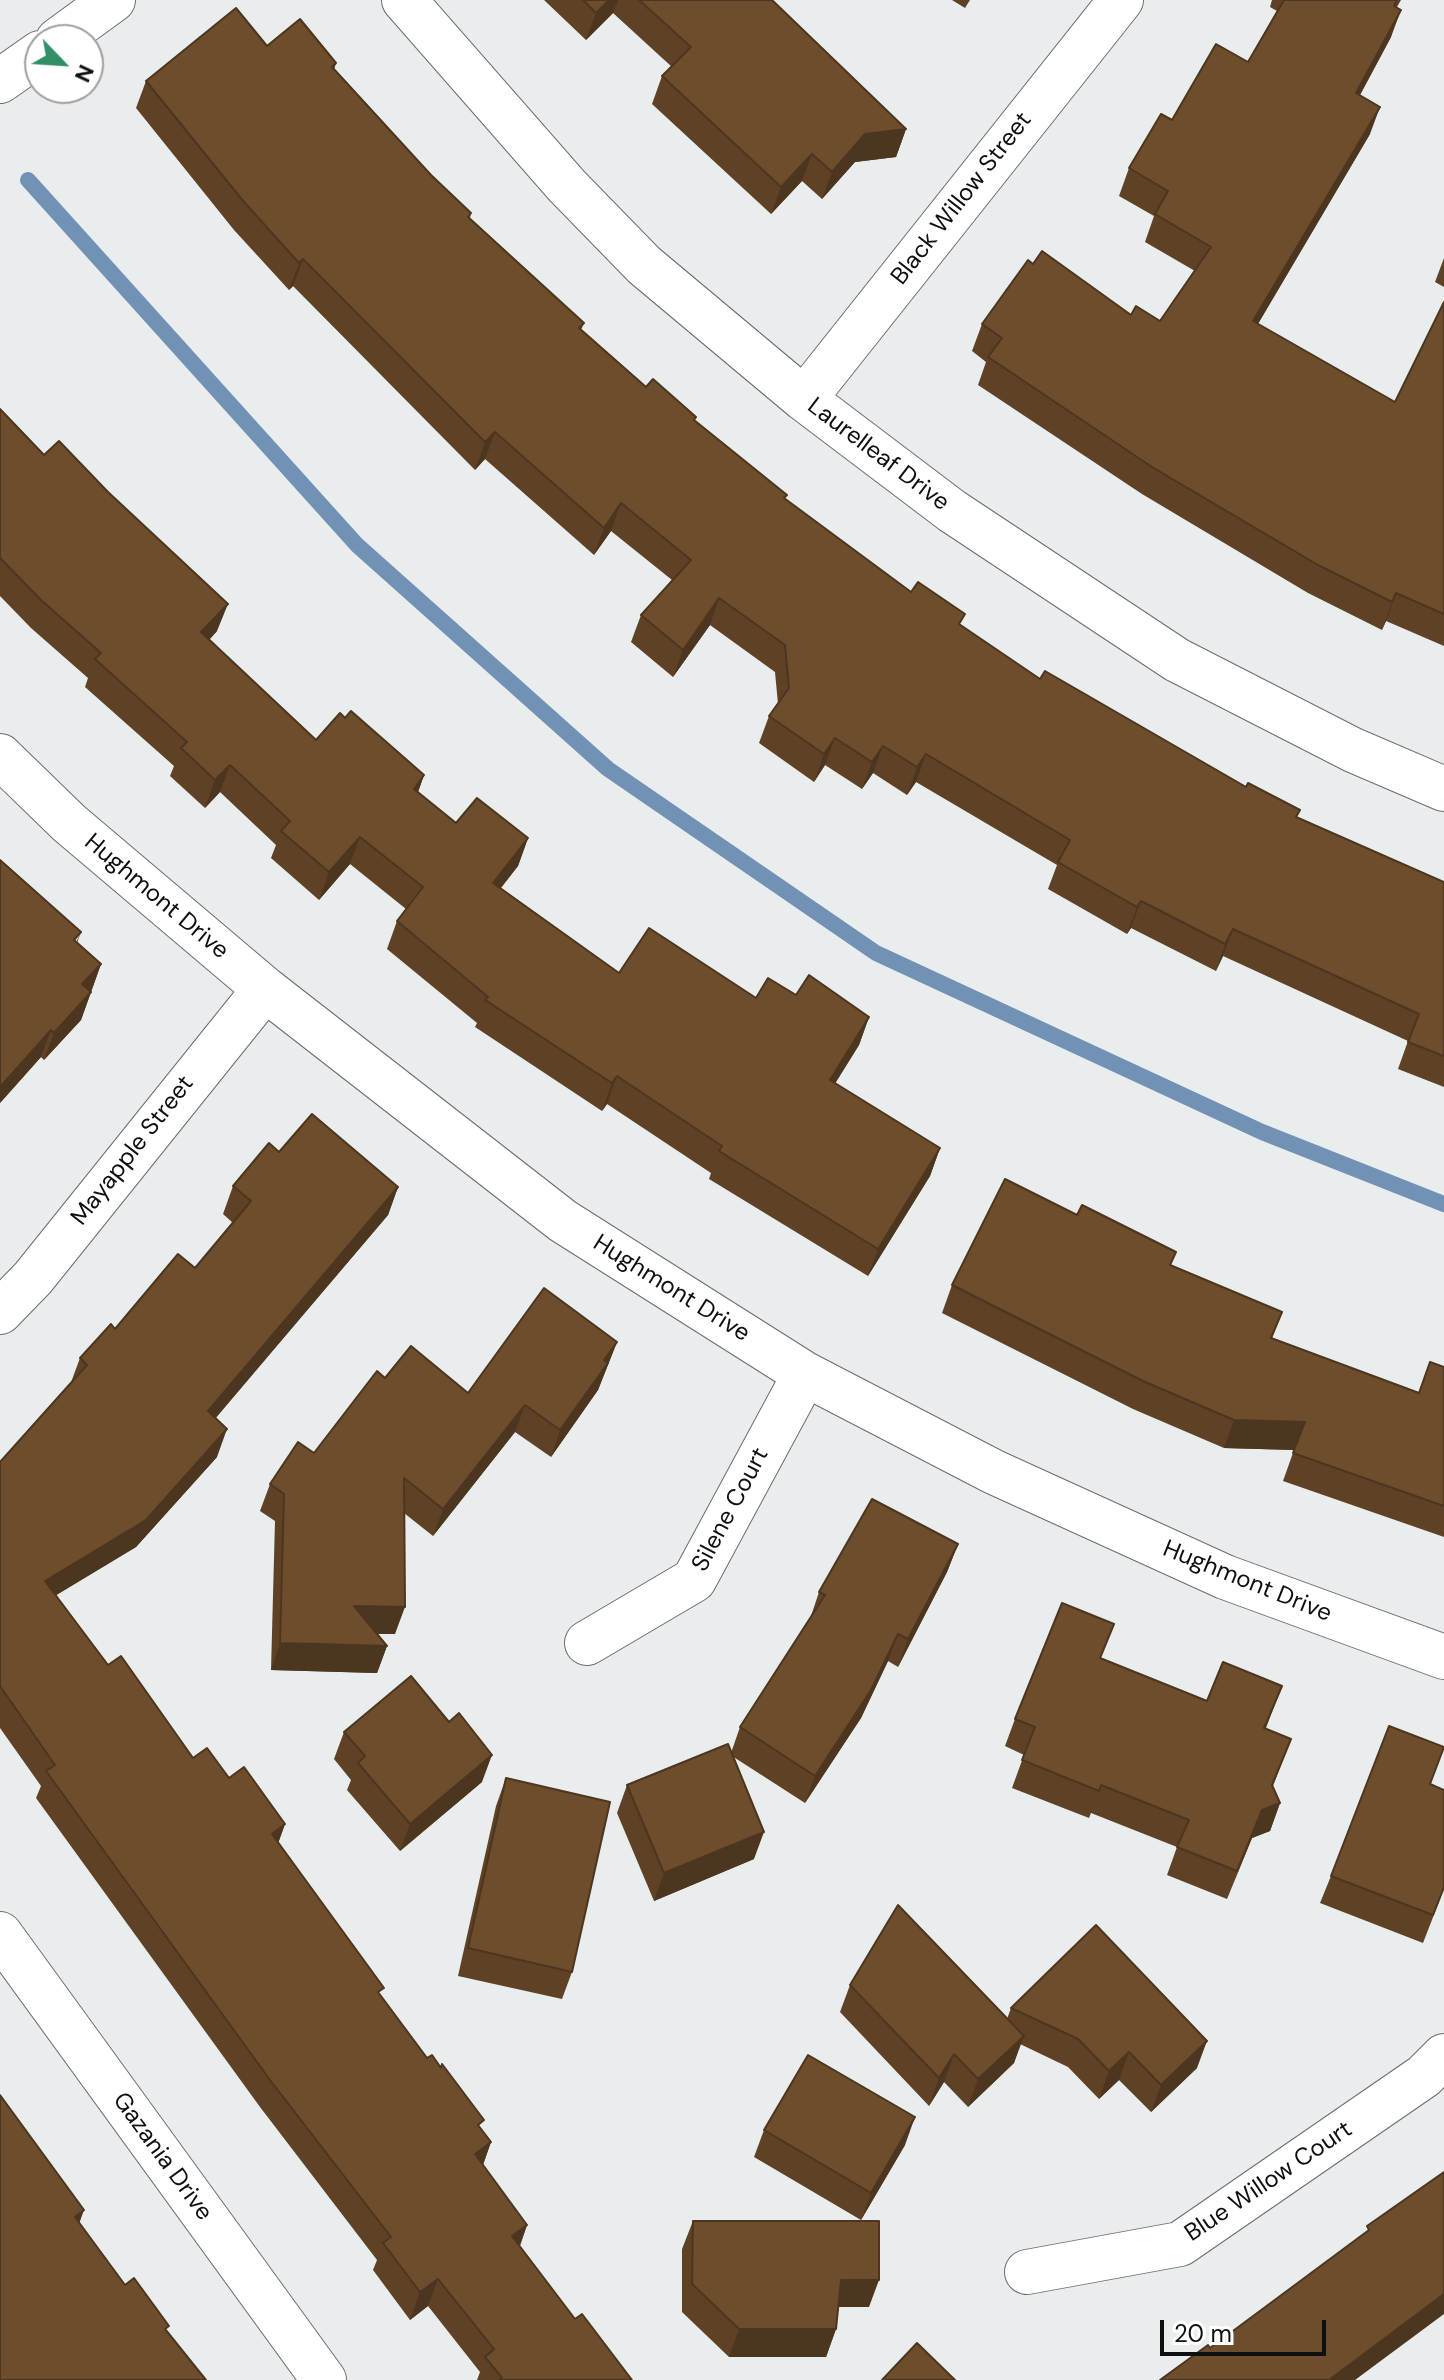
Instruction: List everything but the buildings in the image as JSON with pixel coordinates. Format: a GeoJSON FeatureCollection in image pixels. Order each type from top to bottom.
{"type":"FeatureCollection","features":[{"type":"Feature","properties":{"kind":"street"},"geometry":{"type":"LineString","coordinates":[[80,24],[113,0]]}},
{"type":"Feature","properties":{"kind":"street","name":"Laurelleaf Drive"},"geometry":{"type":"LineString","coordinates":[[404,0],[567,186],[644,265],[804,399],[952,511],[1177,660],[1353,750],[1444,789]]}},
{"type":"Feature","properties":{"kind":"street","name":"Black Willow Street"},"geometry":{"type":"LineString","coordinates":[[804,399],[1121,0]]}},
{"type":"Feature","properties":{"kind":"street"},"geometry":{"type":"LineString","coordinates":[[0,81],[24,64]]}},
{"type":"Feature","properties":{"kind":"street","name":"Hughmont Drive"},"geometry":{"type":"LineString","coordinates":[[0,756],[69,823],[265,989],[563,1221],[805,1374],[994,1472],[1225,1577],[1444,1657]]}},
{"type":"Feature","properties":{"kind":"street","name":"Mayapple Street"},"geometry":{"type":"LineString","coordinates":[[0,1312],[33,1278],[265,989]]}},
{"type":"Feature","properties":{"kind":"street","name":"Silene Court"},"geometry":{"type":"LineString","coordinates":[[587,1643],[694,1580],[805,1374]]}},
{"type":"Feature","properties":{"kind":"street","name":"Gazania Drive"},"geometry":{"type":"LineString","coordinates":[[0,1934],[324,2380]]}},
{"type":"Feature","properties":{"kind":"street","name":"Blue Willow Court"},"geometry":{"type":"LineString","coordinates":[[1027,2272],[1180,2244],[1424,2076],[1444,2056]]}},
{"type":"Feature","properties":{"kind":"waterway"},"geometry":{"type":"LineString","coordinates":[[28,180],[357,545],[608,769],[876,953],[1262,1132],[1444,1204]]}}]}
